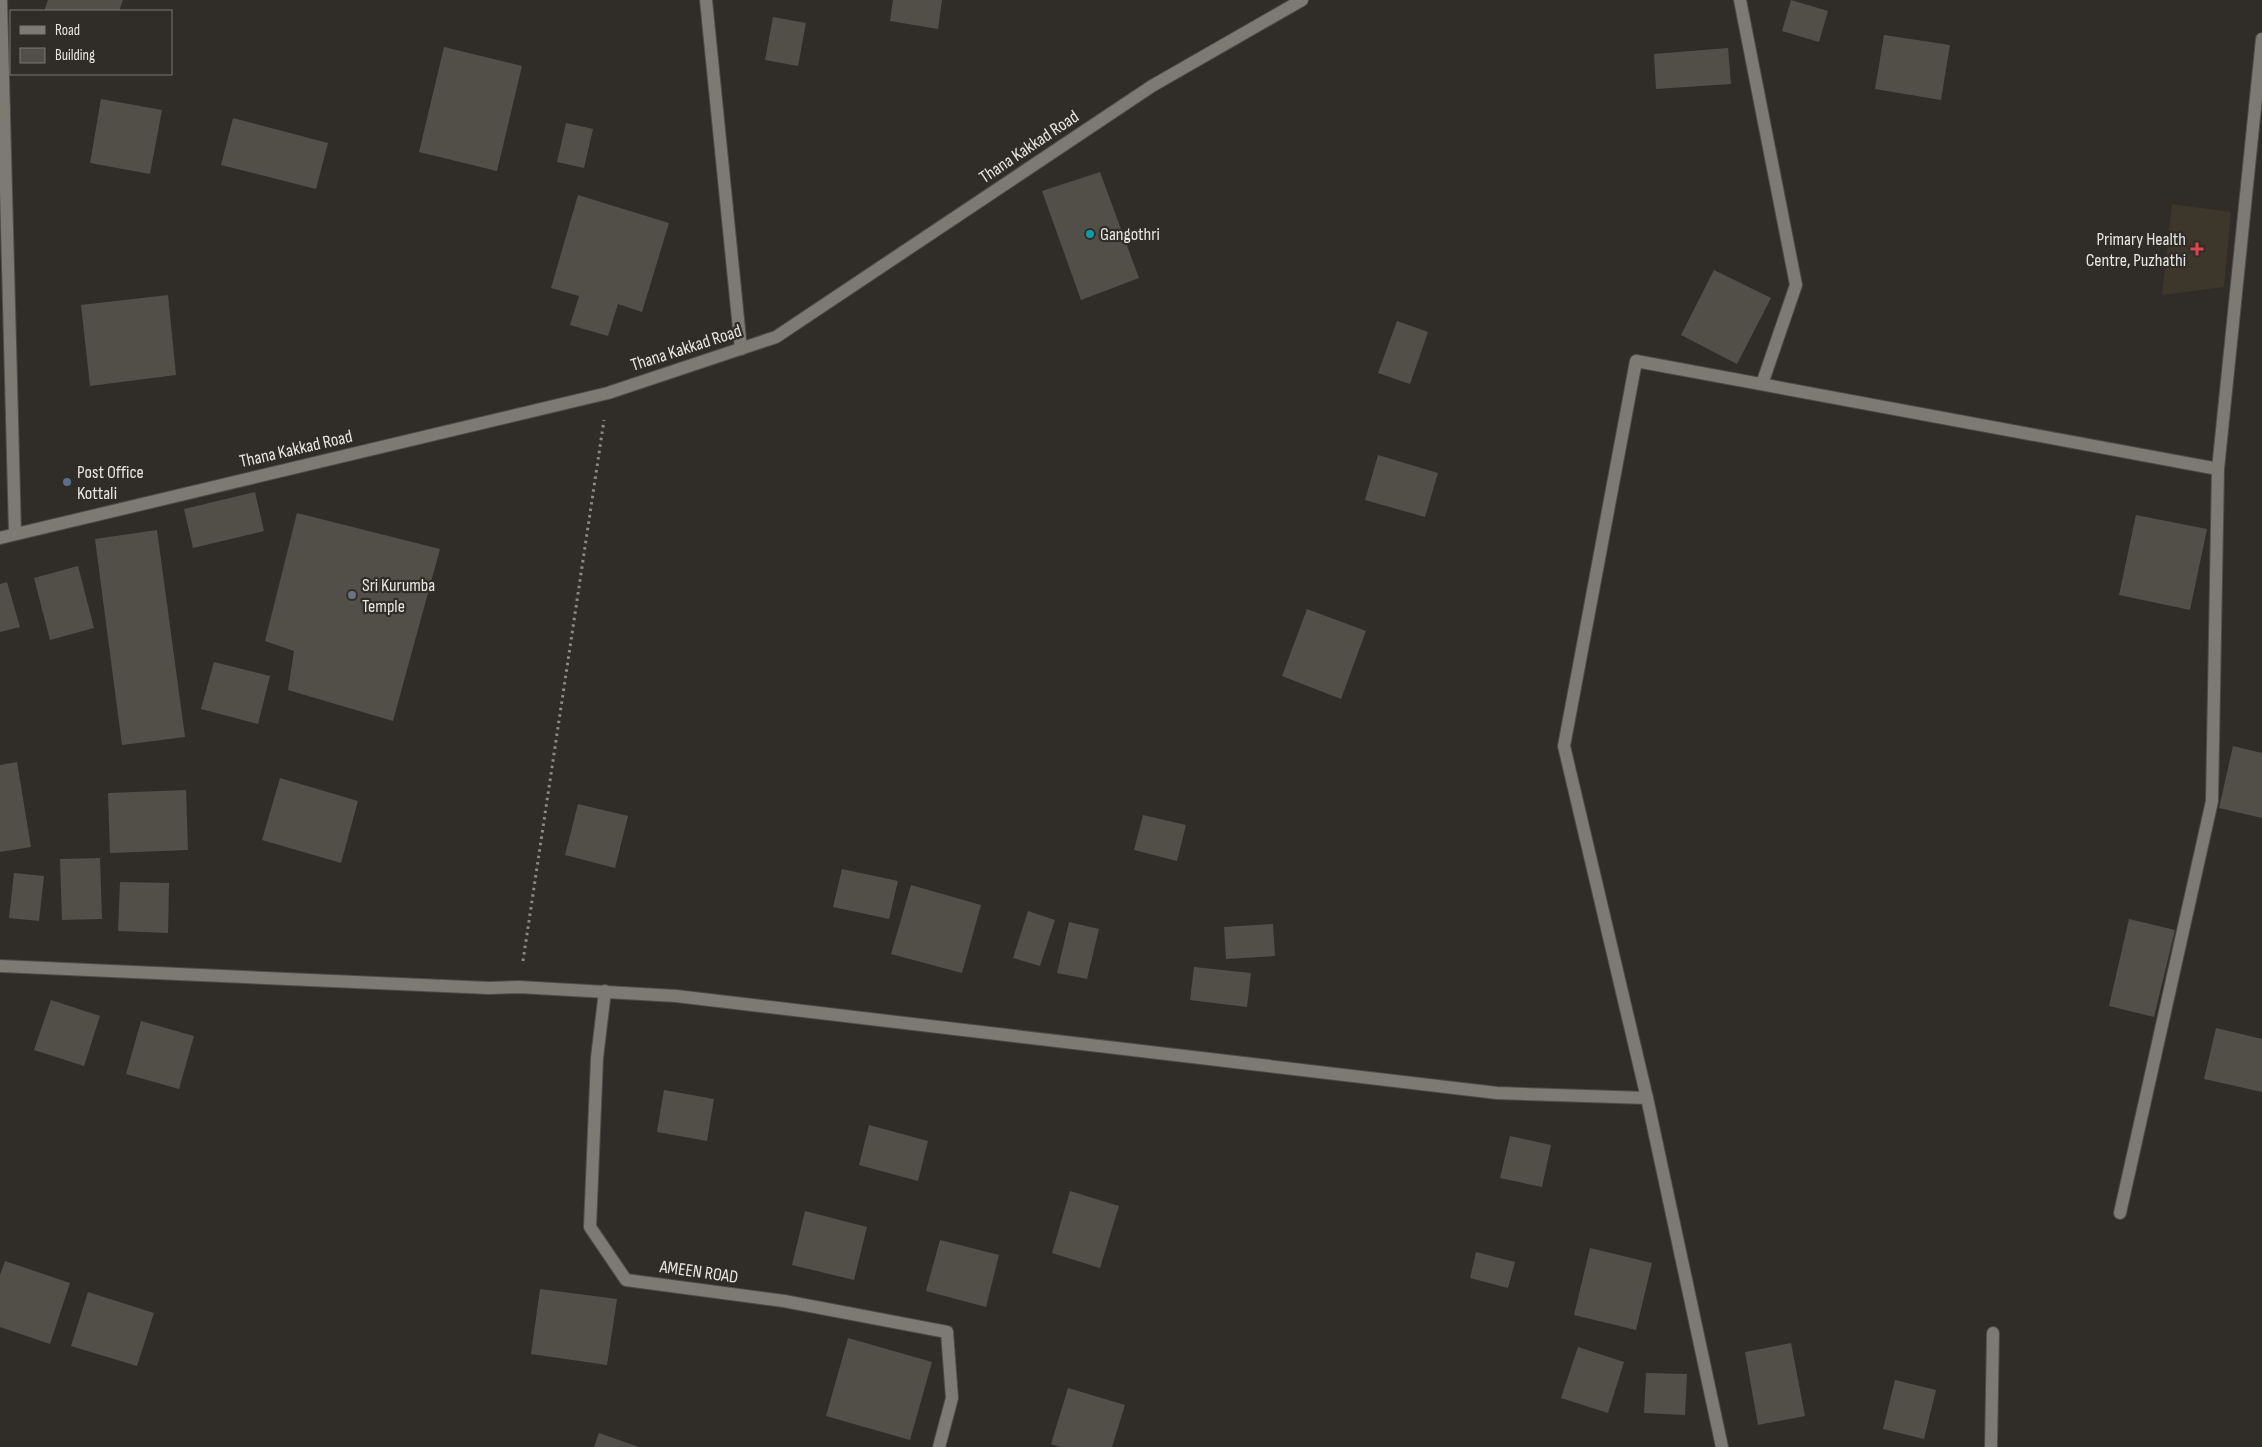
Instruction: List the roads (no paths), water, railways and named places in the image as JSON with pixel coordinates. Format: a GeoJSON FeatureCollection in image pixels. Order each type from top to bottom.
{"type":"FeatureCollection","features":[{"type":"Feature","properties":{"kind":"street"},"geometry":{"type":"LineString","coordinates":[[1,0],[15,533]]}},
{"type":"Feature","properties":{"kind":"street"},"geometry":{"type":"LineString","coordinates":[[706,0],[741,349]]}},
{"type":"Feature","properties":{"kind":"street","name":"Thana Kakkad Road"},"geometry":{"type":"LineString","coordinates":[[0,538],[608,393],[776,337],[1152,86],[1302,0]]}},
{"type":"Feature","properties":{"kind":"street"},"geometry":{"type":"LineString","coordinates":[[1740,0],[1796,285],[1762,384]]}},
{"type":"Feature","properties":{"kind":"street"},"geometry":{"type":"LineString","coordinates":[[2120,1213],[2212,801],[2218,469],[2262,39]]}},
{"type":"Feature","properties":{"kind":"street"},"geometry":{"type":"LineString","coordinates":[[1722,1447],[1647,1098],[1564,746],[1636,361],[2218,469]]}},
{"type":"Feature","properties":{"kind":"street"},"geometry":{"type":"LineString","coordinates":[[0,966],[489,988],[519,987],[676,996],[1497,1093],[1647,1098]]}},
{"type":"Feature","properties":{"kind":"street","name":"AMEEN ROAD"},"geometry":{"type":"LineString","coordinates":[[604,992],[597,1058],[590,1227],[626,1280],[784,1301],[947,1332],[952,1398],[939,1447]]}},
{"type":"Feature","properties":{"kind":"street"},"geometry":{"type":"LineString","coordinates":[[1991,1447],[1993,1333]]}},
{"type":"Feature","properties":{"kind":"place","name":"Gangothri"},"geometry":{"type":"Point","coordinates":[1090,234]}},
{"type":"Feature","properties":{"kind":"place","name":"Primary Health Centre, Puzhathi"},"geometry":{"type":"Point","coordinates":[2197,249]}},
{"type":"Feature","properties":{"kind":"place","name":"Post Office Kottali"},"geometry":{"type":"Point","coordinates":[67,482]}},
{"type":"Feature","properties":{"kind":"place","name":"Sri Kurumba Temple"},"geometry":{"type":"Point","coordinates":[352,595]}}]}
